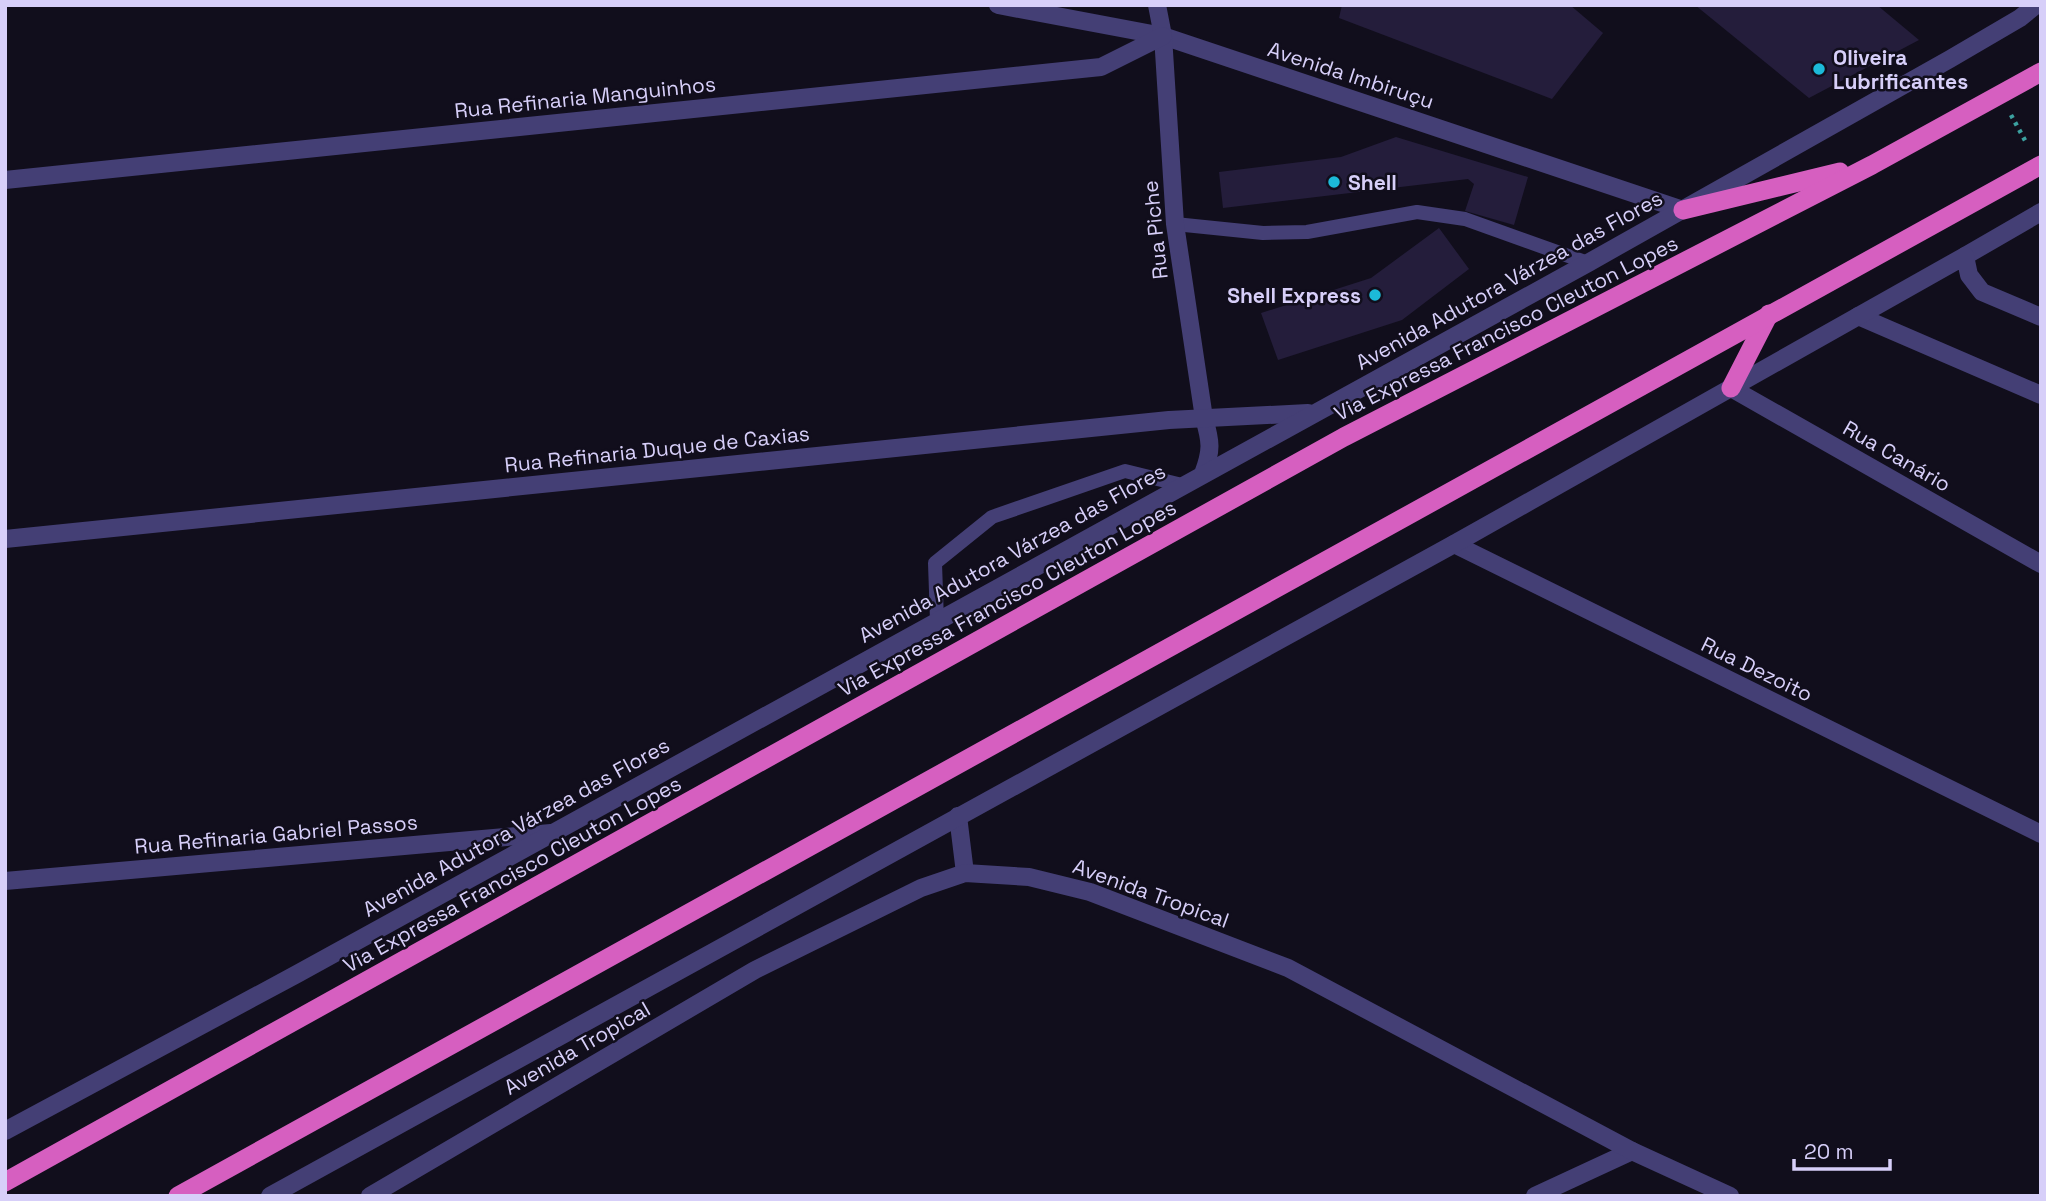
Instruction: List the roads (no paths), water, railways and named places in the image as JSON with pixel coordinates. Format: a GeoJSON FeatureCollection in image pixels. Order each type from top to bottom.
{"type":"FeatureCollection","features":[{"type":"Feature","properties":{"kind":"highway","name":"Via Expressa Francisco Cleuton Lopes"},"geometry":{"type":"LineString","coordinates":[[5,1181],[1344,438],[1872,164],[2041,72]]}},
{"type":"Feature","properties":{"kind":"highway"},"geometry":{"type":"LineString","coordinates":[[1683,210],[1872,164]]}},
{"type":"Feature","properties":{"kind":"highway"},"geometry":{"type":"LineString","coordinates":[[178,1196],[2041,165]]}},
{"type":"Feature","properties":{"kind":"highway"},"geometry":{"type":"LineString","coordinates":[[1731,388],[1769,314]]}},
{"type":"Feature","properties":{"kind":"street","name":"Avenida Imbiruçu"},"geometry":{"type":"LineString","coordinates":[[998,5],[1163,36],[1683,210]]}},
{"type":"Feature","properties":{"kind":"street","name":"Rua Piche"},"geometry":{"type":"LineString","coordinates":[[1157,5],[1163,36],[1175,224],[1204,418],[1211,443],[1203,474]]}},
{"type":"Feature","properties":{"kind":"street","name":"Avenida Adutora Várzea das Flores"},"geometry":{"type":"LineString","coordinates":[[5,1131],[297,974],[1588,263],[1950,59],[2020,18],[2036,5]]}},
{"type":"Feature","properties":{"kind":"street","name":"Rua Refinaria Manguinhos"},"geometry":{"type":"LineString","coordinates":[[5,180],[1101,67],[1163,36]]}},
{"type":"Feature","properties":{"kind":"street"},"geometry":{"type":"LineString","coordinates":[[270,1196],[1454,544],[2041,212]]}},
{"type":"Feature","properties":{"kind":"street"},"geometry":{"type":"LineString","coordinates":[[1965,256],[1969,275],[1982,292],[2041,317]]}},
{"type":"Feature","properties":{"kind":"street"},"geometry":{"type":"LineString","coordinates":[[1858,316],[2041,395]]}},
{"type":"Feature","properties":{"kind":"street","name":"Rua Canário"},"geometry":{"type":"LineString","coordinates":[[1731,388],[2041,564]]}},
{"type":"Feature","properties":{"kind":"street","name":"Rua Refinaria Duque de Caxias"},"geometry":{"type":"LineString","coordinates":[[5,539],[1204,418],[1314,413]]}},
{"type":"Feature","properties":{"kind":"street","name":"Rua Dezoito"},"geometry":{"type":"LineString","coordinates":[[1454,544],[2041,834]]}},
{"type":"Feature","properties":{"kind":"street"},"geometry":{"type":"LineString","coordinates":[[958,816],[965,873]]}},
{"type":"Feature","properties":{"kind":"street","name":"Rua Refinaria Gabriel Passos"},"geometry":{"type":"LineString","coordinates":[[5,881],[551,833]]}},
{"type":"Feature","properties":{"kind":"street","name":"Avenida Tropical"},"geometry":{"type":"LineString","coordinates":[[370,1196],[755,970],[921,888],[965,873],[1029,877],[1090,892],[1288,968],[1632,1151],[1730,1196]]}},
{"type":"Feature","properties":{"kind":"street"},"geometry":{"type":"LineString","coordinates":[[1535,1196],[1632,1151]]}},
{"type":"Feature","properties":{"kind":"lane"},"geometry":{"type":"LineString","coordinates":[[1175,224],[1263,233],[1307,232],[1417,212],[1465,219],[1588,263]]}},
{"type":"Feature","properties":{"kind":"lane"},"geometry":{"type":"LineString","coordinates":[[937,621],[935,563],[992,517],[1125,471],[1182,485]]}},
{"type":"Feature","properties":{"kind":"place","name":"Oliveira Lubrificantes"},"geometry":{"type":"Point","coordinates":[1819,69]}},
{"type":"Feature","properties":{"kind":"place","name":"Shell"},"geometry":{"type":"Point","coordinates":[1334,182]}},
{"type":"Feature","properties":{"kind":"place","name":"Shell Express"},"geometry":{"type":"Point","coordinates":[1375,295]}}]}
